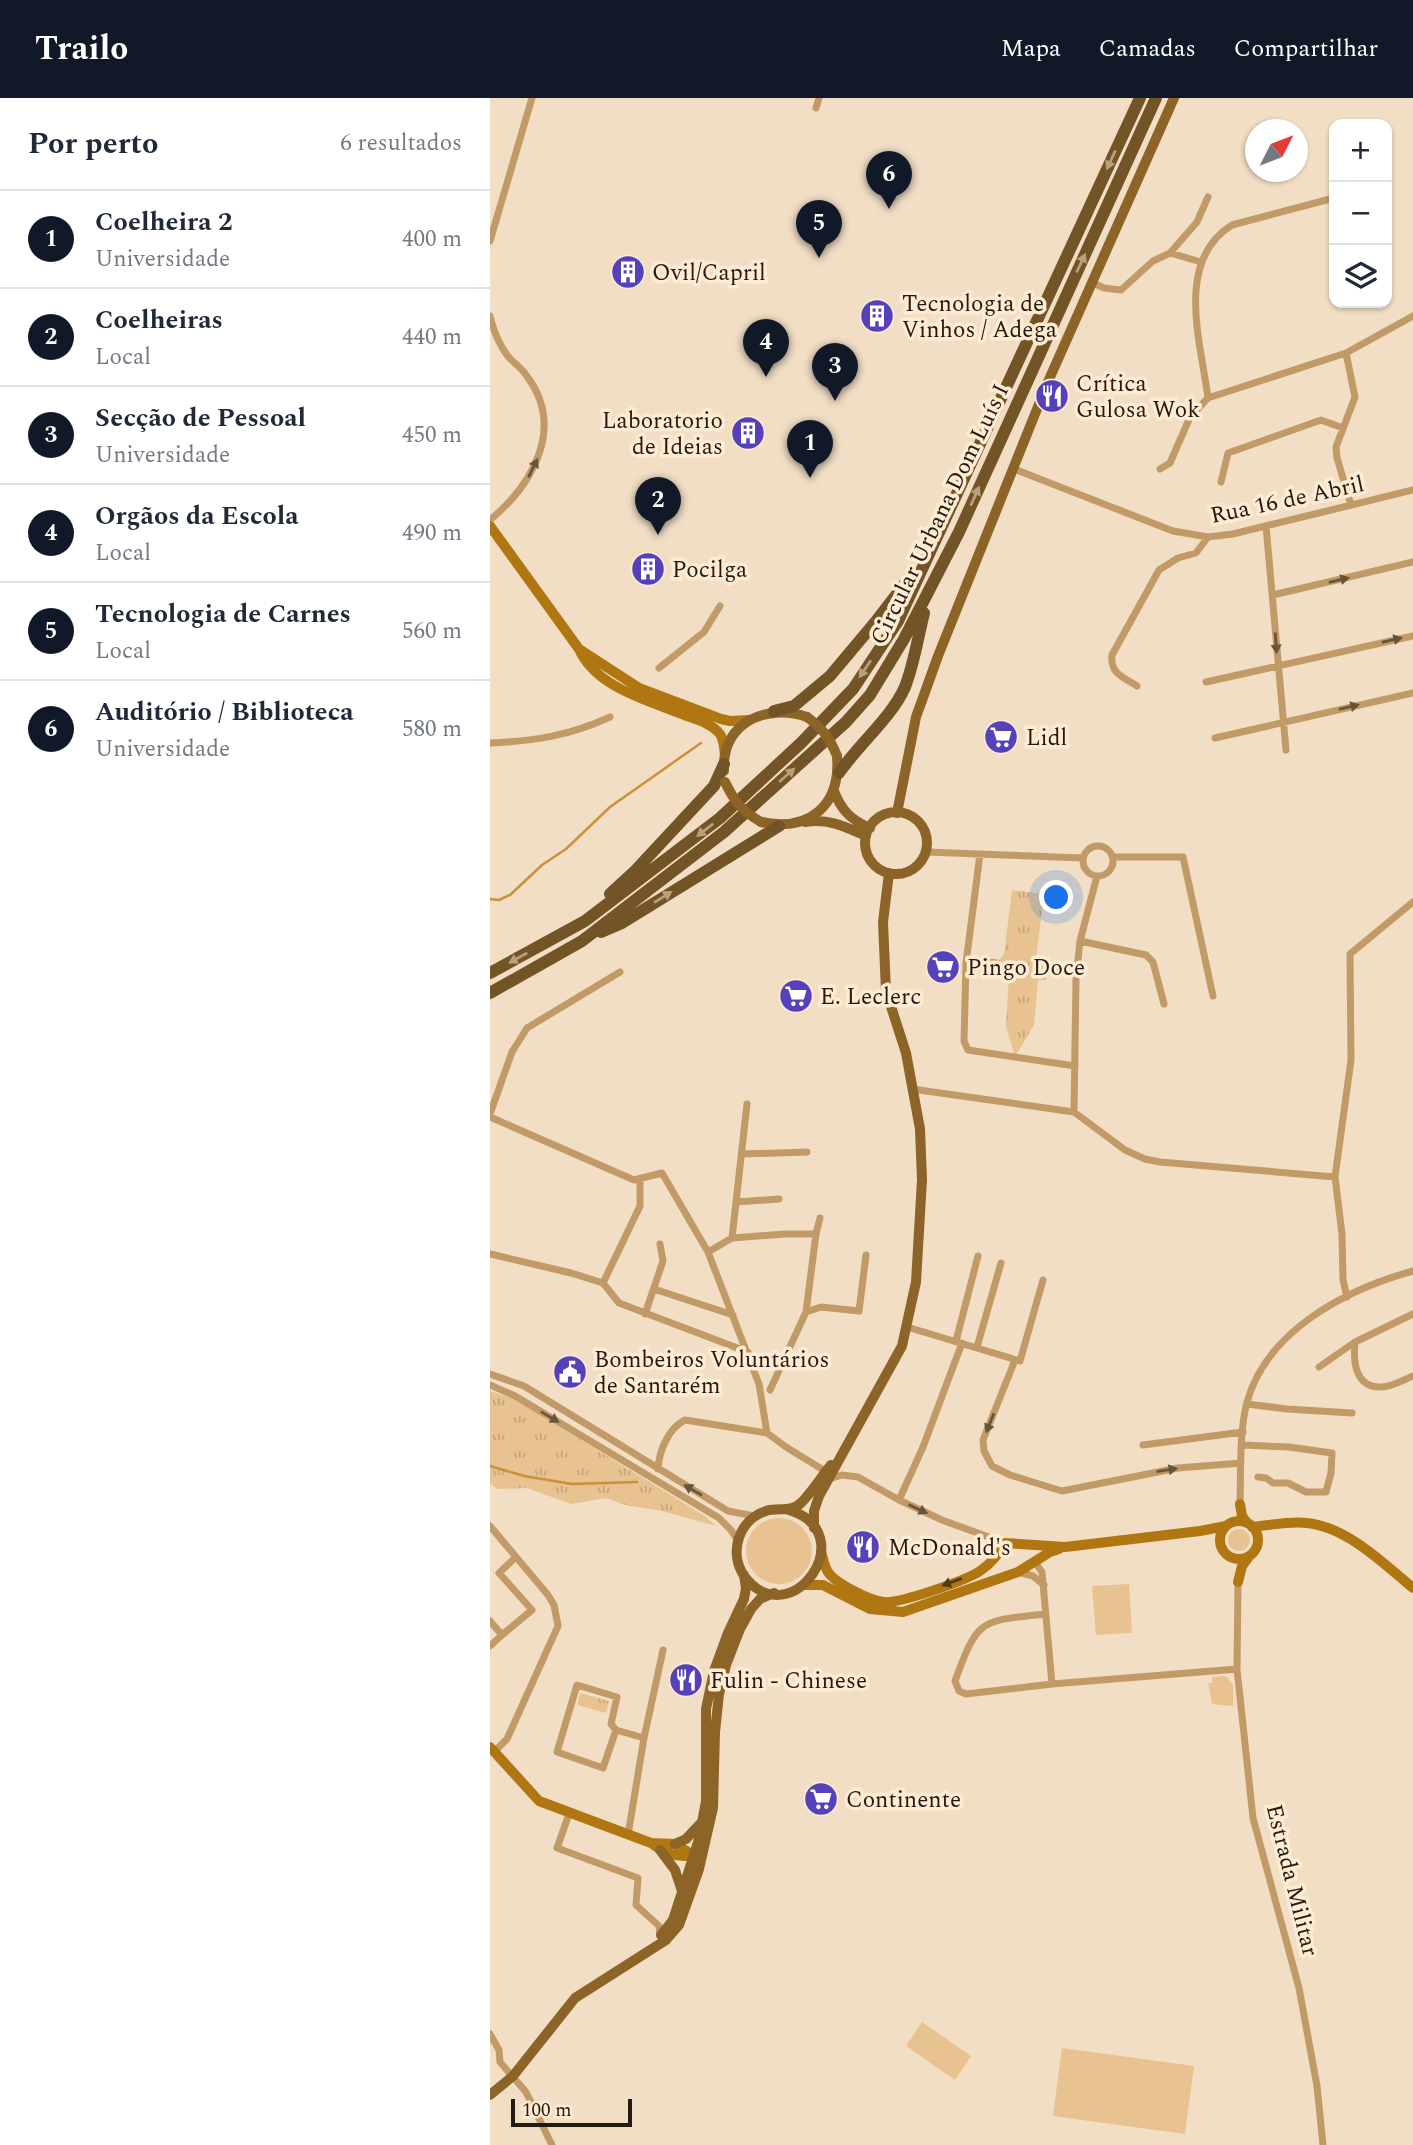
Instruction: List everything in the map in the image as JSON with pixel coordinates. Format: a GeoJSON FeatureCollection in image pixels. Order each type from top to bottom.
{"type":"FeatureCollection","features":[{"type":"Feature","properties":{"kind":"highway","name":"Circular Urbana Dom Luís I"},"geometry":{"type":"LineString","coordinates":[[490,974],[585,921],[720,818],[802,743],[853,688],[898,621],[1140,98]]}},
{"type":"Feature","properties":{"kind":"highway","name":"Circular Urbana Dom Luís I"},"geometry":{"type":"LineString","coordinates":[[490,993],[582,941],[724,832],[846,722],[870,695],[929,593],[959,532],[1156,98]]}},
{"type":"Feature","properties":{"kind":"highway"},"geometry":{"type":"LineString","coordinates":[[775,711],[794,706],[830,676],[897,596],[931,548]]}},
{"type":"Feature","properties":{"kind":"highway"},"geometry":{"type":"LineString","coordinates":[[839,773],[893,707],[905,687],[929,593]]}},
{"type":"Feature","properties":{"kind":"highway"},"geometry":{"type":"LineString","coordinates":[[585,921],[714,786],[725,759]]}},
{"type":"Feature","properties":{"kind":"highway"},"geometry":{"type":"LineString","coordinates":[[582,941],[622,923],[779,826]]}},
{"type":"Feature","properties":{"kind":"main road"},"geometry":{"type":"LineString","coordinates":[[897,813],[916,717],[926,688],[1048,384],[1174,98]]}},
{"type":"Feature","properties":{"kind":"main road"},"geometry":{"type":"LineString","coordinates":[[796,824],[818,812],[834,792],[839,773],[837,756],[831,740],[821,727],[807,717],[775,711],[749,720],[734,735],[725,759],[725,782],[733,799],[745,813],[761,822],[779,826],[796,824],[817,820],[868,832]]}},
{"type":"Feature","properties":{"kind":"main road"},"geometry":{"type":"LineString","coordinates":[[834,792],[838,803],[849,817],[868,832]]}},
{"type":"Feature","properties":{"kind":"main road"},"geometry":{"type":"LineString","coordinates":[[897,813],[911,816],[919,822],[925,831],[926,852],[914,869],[904,873],[889,873],[875,866],[869,857],[866,847],[868,832],[883,815],[897,813]]}},
{"type":"Feature","properties":{"kind":"main road"},"geometry":{"type":"LineString","coordinates":[[744,1574],[757,1587],[774,1593],[787,1593],[804,1585],[817,1570],[821,1551],[814,1528],[814,1511],[819,1496],[827,1476],[894,1362],[908,1327],[917,1270],[922,1181],[920,1129],[906,1053],[886,991],[883,922],[889,873]]}},
{"type":"Feature","properties":{"kind":"main road"},"geometry":{"type":"LineString","coordinates":[[789,1510],[801,1503],[827,1476]]}},
{"type":"Feature","properties":{"kind":"main road"},"geometry":{"type":"LineString","coordinates":[[645,1953],[673,1920],[697,1857],[706,1801],[706,1709],[714,1671],[746,1588],[744,1574],[737,1558],[738,1541],[745,1526],[755,1516],[772,1510],[789,1510],[804,1517],[814,1528]]}},
{"type":"Feature","properties":{"kind":"main road"},"geometry":{"type":"LineString","coordinates":[[490,2095],[513,2076],[575,1998],[666,1940],[679,1925],[713,1808],[715,1732],[719,1694],[726,1665],[751,1609],[760,1600],[774,1593]]}},
{"type":"Feature","properties":{"kind":"main road"},"geometry":{"type":"LineString","coordinates":[[675,1844],[686,1839],[703,1821]]}},
{"type":"Feature","properties":{"kind":"main road"},"geometry":{"type":"LineString","coordinates":[[655,1847],[675,1870],[682,1891]]}},
{"type":"Feature","properties":{"kind":"street"},"geometry":{"type":"LineString","coordinates":[[490,241],[532,98]]}},
{"type":"Feature","properties":{"kind":"street"},"geometry":{"type":"LineString","coordinates":[[816,108],[819,98]]}},
{"type":"Feature","properties":{"kind":"street"},"geometry":{"type":"LineString","coordinates":[[1093,283],[1104,288],[1121,290],[1153,261],[1170,253],[1197,222],[1209,197]]}},
{"type":"Feature","properties":{"kind":"street"},"geometry":{"type":"LineString","coordinates":[[1208,398],[1195,310],[1195,287],[1201,262],[1219,234],[1233,225],[1329,199]]}},
{"type":"Feature","properties":{"kind":"street"},"geometry":{"type":"LineString","coordinates":[[1170,253],[1201,262]]}},
{"type":"Feature","properties":{"kind":"street"},"geometry":{"type":"LineString","coordinates":[[490,316],[492,327],[508,356],[527,376],[541,403],[545,435],[535,468],[515,497],[490,520]]}},
{"type":"Feature","properties":{"kind":"street"},"geometry":{"type":"LineString","coordinates":[[1160,470],[1170,463],[1190,417],[1208,398],[1346,353],[1413,316]]}},
{"type":"Feature","properties":{"kind":"street"},"geometry":{"type":"LineString","coordinates":[[1346,353],[1355,397],[1336,447],[1351,505]]}},
{"type":"Feature","properties":{"kind":"street"},"geometry":{"type":"LineString","coordinates":[[1221,482],[1228,453],[1321,420],[1343,428]]}},
{"type":"Feature","properties":{"kind":"street","name":"Rua 16 de Abril"},"geometry":{"type":"LineString","coordinates":[[1014,468],[1142,520],[1173,531],[1208,537],[1233,534],[1413,490]]}},
{"type":"Feature","properties":{"kind":"street"},"geometry":{"type":"LineString","coordinates":[[490,526],[593,671],[637,692],[688,711],[730,721],[749,720]]}},
{"type":"Feature","properties":{"kind":"street"},"geometry":{"type":"LineString","coordinates":[[1266,526],[1286,750]]}},
{"type":"Feature","properties":{"kind":"street"},"geometry":{"type":"LineString","coordinates":[[1137,686],[1115,673],[1111,664],[1112,655],[1159,569],[1178,558],[1196,553],[1208,537]]}},
{"type":"Feature","properties":{"kind":"street"},"geometry":{"type":"LineString","coordinates":[[1273,595],[1413,562]]}},
{"type":"Feature","properties":{"kind":"street"},"geometry":{"type":"LineString","coordinates":[[659,668],[704,632],[720,606]]}},
{"type":"Feature","properties":{"kind":"street"},"geometry":{"type":"LineString","coordinates":[[1206,682],[1413,636]]}},
{"type":"Feature","properties":{"kind":"street"},"geometry":{"type":"LineString","coordinates":[[1215,738],[1413,693]]}},
{"type":"Feature","properties":{"kind":"street"},"geometry":{"type":"LineString","coordinates":[[688,711],[723,737],[725,759]]}},
{"type":"Feature","properties":{"kind":"street"},"geometry":{"type":"LineString","coordinates":[[490,743],[540,740],[592,726],[610,717]]}},
{"type":"Feature","properties":{"kind":"street"},"geometry":{"type":"LineString","coordinates":[[1098,846],[1107,849],[1113,857],[1110,871],[1097,876],[1085,868],[1083,858],[1088,849],[1098,846]]}},
{"type":"Feature","properties":{"kind":"street"},"geometry":{"type":"LineString","coordinates":[[926,852],[1083,858]]}},
{"type":"Feature","properties":{"kind":"street"},"geometry":{"type":"LineString","coordinates":[[980,854],[967,960],[964,1041],[968,1050],[1075,1066]]}},
{"type":"Feature","properties":{"kind":"street"},"geometry":{"type":"LineString","coordinates":[[1113,857],[1183,857],[1213,996]]}},
{"type":"Feature","properties":{"kind":"street"},"geometry":{"type":"LineString","coordinates":[[1074,1112],[1076,979],[1080,941],[1097,876]]}},
{"type":"Feature","properties":{"kind":"street"},"geometry":{"type":"LineString","coordinates":[[1347,1297],[1343,1280],[1342,1234],[1335,1177],[1351,1060],[1350,954],[1413,901]]}},
{"type":"Feature","properties":{"kind":"street"},"geometry":{"type":"LineString","coordinates":[[1080,941],[1146,955],[1153,962],[1164,1004]]}},
{"type":"Feature","properties":{"kind":"street"},"geometry":{"type":"LineString","coordinates":[[967,960],[997,963]]}},
{"type":"Feature","properties":{"kind":"street"},"geometry":{"type":"LineString","coordinates":[[620,972],[527,1028],[512,1052],[490,1116],[634,1180],[662,1173],[708,1252],[759,1384],[767,1433]]}},
{"type":"Feature","properties":{"kind":"street"},"geometry":{"type":"LineString","coordinates":[[490,1082],[500,1086]]}},
{"type":"Feature","properties":{"kind":"street"},"geometry":{"type":"LineString","coordinates":[[912,1089],[1074,1112],[1125,1150],[1145,1159],[1335,1177]]}},
{"type":"Feature","properties":{"kind":"street"},"geometry":{"type":"LineString","coordinates":[[732,1238],[747,1104]]}},
{"type":"Feature","properties":{"kind":"street"},"geometry":{"type":"LineString","coordinates":[[741,1154],[807,1152]]}},
{"type":"Feature","properties":{"kind":"street"},"geometry":{"type":"LineString","coordinates":[[603,1283],[640,1206],[640,1179]]}},
{"type":"Feature","properties":{"kind":"street"},"geometry":{"type":"LineString","coordinates":[[736,1202],[779,1199]]}},
{"type":"Feature","properties":{"kind":"street"},"geometry":{"type":"LineString","coordinates":[[770,1390],[806,1312],[820,1218]]}},
{"type":"Feature","properties":{"kind":"street"},"geometry":{"type":"LineString","coordinates":[[708,1252],[732,1238],[816,1234]]}},
{"type":"Feature","properties":{"kind":"street"},"geometry":{"type":"LineString","coordinates":[[645,1314],[663,1261],[660,1244]]}},
{"type":"Feature","properties":{"kind":"street"},"geometry":{"type":"LineString","coordinates":[[490,1254],[603,1283],[619,1303],[748,1352]]}},
{"type":"Feature","properties":{"kind":"street"},"geometry":{"type":"LineString","coordinates":[[806,1312],[821,1307],[859,1311],[866,1255]]}},
{"type":"Feature","properties":{"kind":"street"},"geometry":{"type":"LineString","coordinates":[[899,1500],[923,1447],[959,1342],[978,1256]]}},
{"type":"Feature","properties":{"kind":"street"},"geometry":{"type":"LineString","coordinates":[[977,1348],[1001,1263]]}},
{"type":"Feature","properties":{"kind":"street"},"geometry":{"type":"LineString","coordinates":[[1258,1539],[1242,1516],[1240,1504],[1243,1432],[1247,1404],[1254,1383],[1292,1332],[1347,1297],[1413,1271]]}},
{"type":"Feature","properties":{"kind":"street"},"geometry":{"type":"LineString","coordinates":[[908,1327],[1020,1362],[1043,1280]]}},
{"type":"Feature","properties":{"kind":"street"},"geometry":{"type":"LineString","coordinates":[[654,1289],[733,1315]]}},
{"type":"Feature","properties":{"kind":"street"},"geometry":{"type":"LineString","coordinates":[[1319,1367],[1355,1342],[1413,1314]]}},
{"type":"Feature","properties":{"kind":"street"},"geometry":{"type":"LineString","coordinates":[[1355,1342],[1353,1362],[1358,1376],[1367,1383],[1379,1388],[1413,1376]]}},
{"type":"Feature","properties":{"kind":"street"},"geometry":{"type":"LineString","coordinates":[[1015,1360],[983,1440],[984,1451],[992,1466],[1010,1475],[1062,1491],[1178,1468],[1241,1463]]}},
{"type":"Feature","properties":{"kind":"street"},"geometry":{"type":"LineString","coordinates":[[490,1374],[524,1386],[728,1511],[755,1516]]}},
{"type":"Feature","properties":{"kind":"street"},"geometry":{"type":"LineString","coordinates":[[490,1385],[515,1396],[719,1518],[738,1541]]}},
{"type":"Feature","properties":{"kind":"street"},"geometry":{"type":"LineString","coordinates":[[1247,1404],[1352,1413]]}},
{"type":"Feature","properties":{"kind":"street"},"geometry":{"type":"LineString","coordinates":[[659,1469],[663,1447],[676,1424],[685,1420],[767,1433],[827,1476],[858,1477],[942,1520],[1010,1543],[1065,1547],[1200,1531],[1229,1524],[1308,1523],[1336,1531],[1413,1588]]}},
{"type":"Feature","properties":{"kind":"street"},"geometry":{"type":"LineString","coordinates":[[1143,1445],[1243,1432]]}},
{"type":"Feature","properties":{"kind":"street"},"geometry":{"type":"LineString","coordinates":[[1243,1445],[1289,1447],[1332,1453],[1326,1492],[1306,1492],[1288,1483],[1273,1483],[1258,1477]]}},
{"type":"Feature","properties":{"kind":"street"},"geometry":{"type":"LineString","coordinates":[[645,1461],[663,1447]]}},
{"type":"Feature","properties":{"kind":"street"},"geometry":{"type":"LineString","coordinates":[[1240,1504],[1220,1536],[1224,1553],[1231,1558],[1248,1558],[1254,1552],[1258,1539],[1280,1525]]}},
{"type":"Feature","properties":{"kind":"street"},"geometry":{"type":"LineString","coordinates":[[490,1526],[554,1605],[558,1626],[507,1739],[492,1749],[539,1801],[655,1847],[684,1857],[697,1857]]}},
{"type":"Feature","properties":{"kind":"street"},"geometry":{"type":"LineString","coordinates":[[1200,1531],[1220,1544]]}},
{"type":"Feature","properties":{"kind":"street"},"geometry":{"type":"LineString","coordinates":[[821,1551],[825,1567],[834,1578],[868,1598],[883,1602],[900,1601],[978,1573],[1010,1543]]}},
{"type":"Feature","properties":{"kind":"street"},"geometry":{"type":"LineString","coordinates":[[1010,1543],[1023,1552],[1025,1559],[1018,1572]]}},
{"type":"Feature","properties":{"kind":"street"},"geometry":{"type":"LineString","coordinates":[[804,1585],[822,1585],[870,1609],[903,1612],[1018,1572],[1050,1552],[1065,1547]]}},
{"type":"Feature","properties":{"kind":"street"},"geometry":{"type":"LineString","coordinates":[[1042,1572],[1050,1552]]}},
{"type":"Feature","properties":{"kind":"street"},"geometry":{"type":"LineString","coordinates":[[490,1646],[532,1609],[499,1573],[516,1557]]}},
{"type":"Feature","properties":{"kind":"street","name":"Estrada Militar"},"geometry":{"type":"LineString","coordinates":[[1231,1558],[1237,1582],[1237,1669],[1253,1818],[1299,1988],[1317,2086],[1323,2145]]}},
{"type":"Feature","properties":{"kind":"street","name":"Estrada Militar"},"geometry":{"type":"LineString","coordinates":[[1237,1582],[1242,1566],[1248,1558]]}},
{"type":"Feature","properties":{"kind":"street"},"geometry":{"type":"LineString","coordinates":[[1035,1562],[1042,1572],[1044,1585],[1052,1684]]}},
{"type":"Feature","properties":{"kind":"street"},"geometry":{"type":"LineString","coordinates":[[1018,1572],[1033,1576],[1044,1585]]}},
{"type":"Feature","properties":{"kind":"street"},"geometry":{"type":"LineString","coordinates":[[1045,1614],[998,1619],[976,1633],[967,1648],[955,1681],[959,1690],[966,1695],[1052,1684],[1237,1669]]}},
{"type":"Feature","properties":{"kind":"street"},"geometry":{"type":"LineString","coordinates":[[490,1621],[502,1635]]}},
{"type":"Feature","properties":{"kind":"street"},"geometry":{"type":"LineString","coordinates":[[628,1835],[643,1738],[663,1650]]}},
{"type":"Feature","properties":{"kind":"street"},"geometry":{"type":"LineString","coordinates":[[616,1730],[603,1768],[557,1752],[577,1685],[617,1697],[610,1721],[616,1730],[643,1738]]}},
{"type":"Feature","properties":{"kind":"street"},"geometry":{"type":"LineString","coordinates":[[569,1814],[557,1848],[638,1878],[636,1905],[659,1926],[660,1936]]}},
{"type":"Feature","properties":{"kind":"street"},"geometry":{"type":"LineString","coordinates":[[655,1847],[675,1844],[697,1857]]}},
{"type":"Feature","properties":{"kind":"street"},"geometry":{"type":"LineString","coordinates":[[490,2034],[499,2050],[500,2062]]}},
{"type":"Feature","properties":{"kind":"street"},"geometry":{"type":"LineString","coordinates":[[490,2059],[500,2062],[526,2092],[552,2145]]}},
{"type":"Feature","properties":{"kind":"green space"},"geometry":{"type":"Polygon","coordinates":[[[1012,890],[1044,894],[1036,959],[1044,960],[1050,971],[1045,980],[1038,980],[1034,1025],[1015,1057],[1006,1026],[1009,974],[1000,972],[997,963],[1004,954],[1012,890]]]}},
{"type":"Feature","properties":{"kind":"green space"},"geometry":{"type":"Polygon","coordinates":[[[490,1391],[514,1399],[705,1516],[716,1526],[606,1498],[571,1504],[527,1488],[497,1489],[490,1483],[490,1391]]]}},
{"type":"Feature","properties":{"kind":"green space"},"geometry":{"type":"Polygon","coordinates":[[[785,1518],[803,1527],[810,1538],[810,1564],[803,1575],[792,1582],[773,1584],[755,1575],[748,1564],[746,1545],[755,1527],[766,1520],[785,1518]]]}},
{"type":"Feature","properties":{"kind":"green space"},"geometry":{"type":"Polygon","coordinates":[[[1239,1529],[1247,1532],[1250,1540],[1247,1548],[1239,1551],[1231,1548],[1228,1540],[1231,1532],[1239,1529]]]}},
{"type":"Feature","properties":{"kind":"green space"},"geometry":{"type":"Polygon","coordinates":[[[1129,1584],[1132,1633],[1096,1635],[1092,1586],[1129,1584]]]}},
{"type":"Feature","properties":{"kind":"green space"},"geometry":{"type":"Polygon","coordinates":[[[1226,1676],[1233,1685],[1233,1706],[1212,1704],[1208,1683],[1212,1683],[1212,1677],[1226,1676]]]}},
{"type":"Feature","properties":{"kind":"green space"},"geometry":{"type":"Polygon","coordinates":[[[580,1693],[609,1701],[606,1713],[577,1705],[580,1693]]]}},
{"type":"Feature","properties":{"kind":"green space"},"geometry":{"type":"Polygon","coordinates":[[[922,2022],[971,2056],[955,2080],[906,2046],[922,2022]]]}},
{"type":"Feature","properties":{"kind":"green space"},"geometry":{"type":"Polygon","coordinates":[[[1062,2048],[1194,2066],[1185,2134],[1053,2116],[1062,2048]]]}},
{"type":"Feature","properties":{"kind":"waterway"},"geometry":{"type":"LineString","coordinates":[[490,899],[499,900],[510,895],[542,865],[566,849],[610,807],[701,743]]}},
{"type":"Feature","properties":{"kind":"waterway"},"geometry":{"type":"LineString","coordinates":[[490,1466],[524,1476],[572,1484],[637,1482]]}},
{"type":"Feature","properties":{"kind":"place","name":"Auditório / Biblioteca"},"geometry":{"type":"Point","coordinates":[889,209]}},
{"type":"Feature","properties":{"kind":"place","name":"Tecnologia de Carnes"},"geometry":{"type":"Point","coordinates":[819,258]}},
{"type":"Feature","properties":{"kind":"place","name":"Ovil/Capril"},"geometry":{"type":"Point","coordinates":[628,272]}},
{"type":"Feature","properties":{"kind":"place","name":"Tecnologia de Vinhos / Adega"},"geometry":{"type":"Point","coordinates":[877,316]}},
{"type":"Feature","properties":{"kind":"place","name":"Orgãos da Escola"},"geometry":{"type":"Point","coordinates":[766,377]}},
{"type":"Feature","properties":{"kind":"place","name":"Crítica Gulosa Wok"},"geometry":{"type":"Point","coordinates":[1052,396]}},
{"type":"Feature","properties":{"kind":"place","name":"Secção de Pessoal"},"geometry":{"type":"Point","coordinates":[835,401]}},
{"type":"Feature","properties":{"kind":"place","name":"Laboratorio de Ideias"},"geometry":{"type":"Point","coordinates":[748,433]}},
{"type":"Feature","properties":{"kind":"place","name":"Coelheira 2"},"geometry":{"type":"Point","coordinates":[810,478]}},
{"type":"Feature","properties":{"kind":"place","name":"Coelheiras"},"geometry":{"type":"Point","coordinates":[658,535]}},
{"type":"Feature","properties":{"kind":"place","name":"Pocilga"},"geometry":{"type":"Point","coordinates":[648,569]}},
{"type":"Feature","properties":{"kind":"place","name":"Lidl"},"geometry":{"type":"Point","coordinates":[1001,737]}},
{"type":"Feature","properties":{"kind":"place","name":"Pingo Doce"},"geometry":{"type":"Point","coordinates":[943,967]}},
{"type":"Feature","properties":{"kind":"place","name":"E. Leclerc"},"geometry":{"type":"Point","coordinates":[796,996]}},
{"type":"Feature","properties":{"kind":"place","name":"Bombeiros Voluntários de Santarém"},"geometry":{"type":"Point","coordinates":[570,1372]}},
{"type":"Feature","properties":{"kind":"place","name":"McDonald's"},"geometry":{"type":"Point","coordinates":[863,1547]}},
{"type":"Feature","properties":{"kind":"place","name":"Fulin - Chinese"},"geometry":{"type":"Point","coordinates":[686,1680]}},
{"type":"Feature","properties":{"kind":"place","name":"Continente"},"geometry":{"type":"Point","coordinates":[821,1799]}}]}
